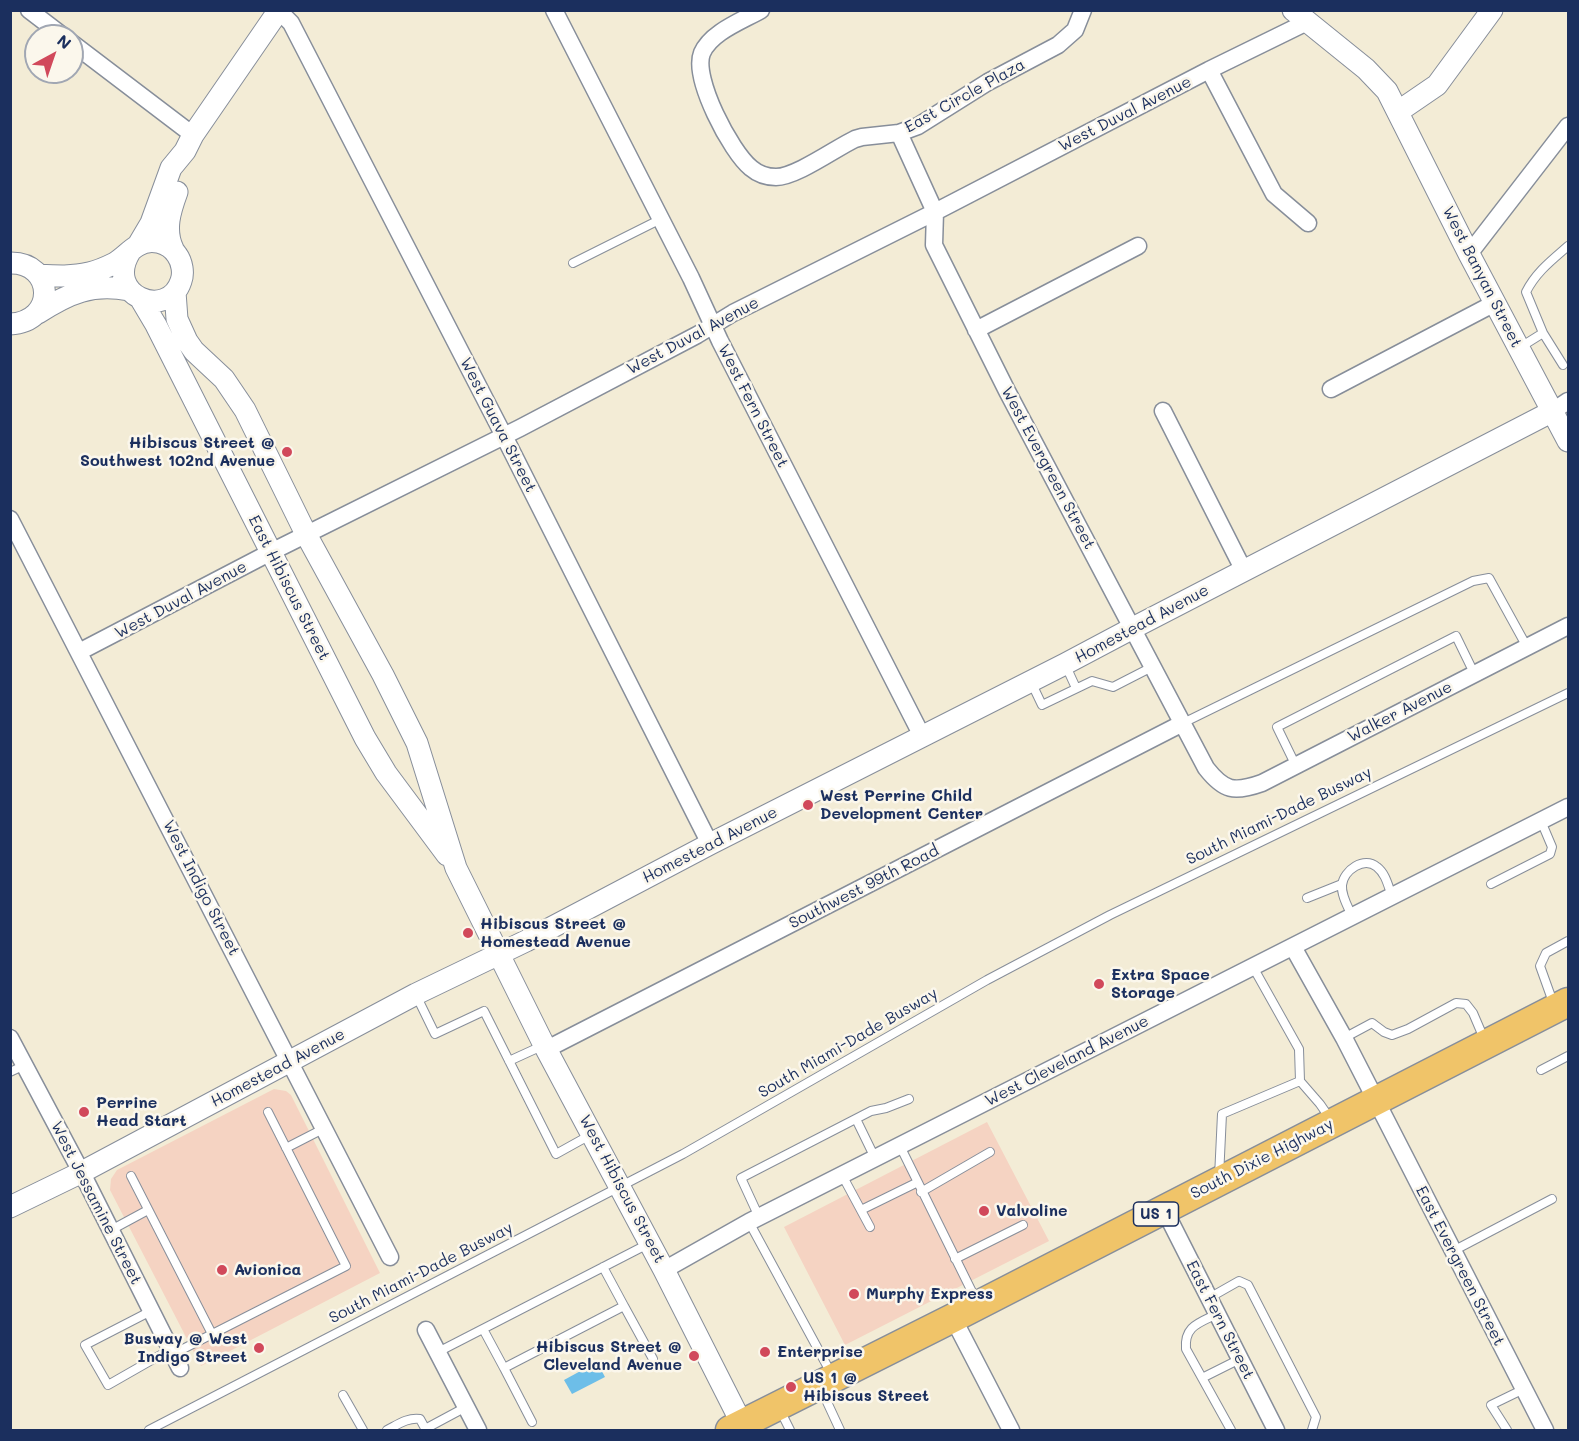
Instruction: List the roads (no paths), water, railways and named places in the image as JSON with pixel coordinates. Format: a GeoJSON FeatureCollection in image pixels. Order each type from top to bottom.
{"type":"FeatureCollection","features":[{"type":"Feature","properties":{"kind":"highway","name":"South Dixie Highway"},"geometry":{"type":"LineString","coordinates":[[739,1428],[784,1419],[827,1382],[1562,1005]]}},
{"type":"Feature","properties":{"kind":"street"},"geometry":{"type":"LineString","coordinates":[[29,10],[47,24]]}},
{"type":"Feature","properties":{"kind":"street","name":"West Fern Street"},"geometry":{"type":"LineString","coordinates":[[554,10],[661,219],[725,352],[922,736]]}},
{"type":"Feature","properties":{"kind":"street","name":"East Circle Plaza"},"geometry":{"type":"LineString","coordinates":[[761,10],[714,38],[704,50],[700,67],[703,86],[731,143],[752,169],[767,176],[783,176],[855,139],[899,133],[918,126],[988,82],[1058,45],[1075,30],[1083,10]]}},
{"type":"Feature","properties":{"kind":"street"},"geometry":{"type":"LineString","coordinates":[[1399,111],[1437,85],[1492,10]]}},
{"type":"Feature","properties":{"kind":"street"},"geometry":{"type":"LineString","coordinates":[[134,294],[124,281],[122,271],[124,260],[151,223],[171,168],[279,11]]}},
{"type":"Feature","properties":{"kind":"street","name":"West Guava Street"},"geometry":{"type":"LineString","coordinates":[[279,11],[291,23],[504,436],[710,844]]}},
{"type":"Feature","properties":{"kind":"street","name":"West Banyan Street"},"geometry":{"type":"LineString","coordinates":[[1300,16],[1377,79],[1387,91],[1518,348],[1561,406],[1569,441]]}},
{"type":"Feature","properties":{"kind":"street","name":"West Duval Avenue"},"geometry":{"type":"LineString","coordinates":[[79,652],[271,552],[504,436],[733,313],[935,212],[1209,70],[1300,16]]}},
{"type":"Feature","properties":{"kind":"street"},"geometry":{"type":"LineString","coordinates":[[84,53],[189,143]]}},
{"type":"Feature","properties":{"kind":"street"},"geometry":{"type":"LineString","coordinates":[[1209,70],[1274,194],[1308,223]]}},
{"type":"Feature","properties":{"kind":"street"},"geometry":{"type":"LineString","coordinates":[[1469,254],[1569,126]]}},
{"type":"Feature","properties":{"kind":"street","name":"West Evergreen Street"},"geometry":{"type":"LineString","coordinates":[[899,133],[935,212],[934,245],[976,330],[1206,768],[1228,789]]}},
{"type":"Feature","properties":{"kind":"street"},"geometry":{"type":"LineString","coordinates":[[10,324],[30,320],[57,301],[79,291],[111,287],[134,294],[147,301],[167,298],[175,292],[183,275],[179,256],[170,242],[168,223],[183,176],[189,143]]}},
{"type":"Feature","properties":{"kind":"street"},"geometry":{"type":"LineString","coordinates":[[39,275],[64,276],[90,273],[117,262],[134,248],[156,241],[173,249]]}},
{"type":"Feature","properties":{"kind":"street"},"geometry":{"type":"LineString","coordinates":[[976,330],[1138,246]]}},
{"type":"Feature","properties":{"kind":"street"},"geometry":{"type":"LineString","coordinates":[[11,262],[22,263],[39,275],[45,294],[38,313]]}},
{"type":"Feature","properties":{"kind":"street","name":"East Hibiscus Street"},"geometry":{"type":"LineString","coordinates":[[175,292],[175,311],[187,341],[194,351],[224,379],[245,410],[306,536],[383,675],[417,743],[456,868],[499,955]]}},
{"type":"Feature","properties":{"kind":"street","name":"East Hibiscus Street"},"geometry":{"type":"LineString","coordinates":[[134,294],[156,325],[365,738],[386,773],[456,868]]}},
{"type":"Feature","properties":{"kind":"street"},"geometry":{"type":"LineString","coordinates":[[1331,389],[1495,303]]}},
{"type":"Feature","properties":{"kind":"street","name":"Homestead Avenue"},"geometry":{"type":"LineString","coordinates":[[10,1207],[82,1172],[416,994],[499,955],[710,844],[1031,682],[1561,406]]}},
{"type":"Feature","properties":{"kind":"street"},"geometry":{"type":"LineString","coordinates":[[1163,411],[1244,572]]}},
{"type":"Feature","properties":{"kind":"street","name":"West Indigo Street"},"geometry":{"type":"LineString","coordinates":[[10,519],[390,1257]]}},
{"type":"Feature","properties":{"kind":"street","name":"Walker Avenue"},"geometry":{"type":"LineString","coordinates":[[1228,789],[1237,790],[1254,786],[1296,766],[1569,626]]}},
{"type":"Feature","properties":{"kind":"street","name":"Southwest 99th Road"},"geometry":{"type":"LineString","coordinates":[[546,1047],[1182,723]]}},
{"type":"Feature","properties":{"kind":"street","name":"West Cleveland Avenue"},"geometry":{"type":"LineString","coordinates":[[664,1270],[754,1220],[875,1158],[1569,807]]}},
{"type":"Feature","properties":{"kind":"street"},"geometry":{"type":"LineString","coordinates":[[1293,946],[1344,1038],[1375,1101]]}},
{"type":"Feature","properties":{"kind":"street","name":"West Hibiscus Street"},"geometry":{"type":"LineString","coordinates":[[499,955],[664,1270],[739,1428]]}},
{"type":"Feature","properties":{"kind":"street","name":"West Jessamine Street"},"geometry":{"type":"LineString","coordinates":[[10,1038],[18,1068],[82,1172],[175,1357]]}},
{"type":"Feature","properties":{"kind":"street","name":"East Evergreen Street"},"geometry":{"type":"LineString","coordinates":[[1375,1101],[1545,1431]]}},
{"type":"Feature","properties":{"kind":"street","name":"East Fern Street"},"geometry":{"type":"LineString","coordinates":[[1164,1209],[1276,1431]]}},
{"type":"Feature","properties":{"kind":"street"},"geometry":{"type":"LineString","coordinates":[[953,1318],[1011,1431]]}},
{"type":"Feature","properties":{"kind":"street"},"geometry":{"type":"LineString","coordinates":[[426,1330],[478,1431]]}},
{"type":"Feature","properties":{"kind":"lane"},"geometry":{"type":"LineString","coordinates":[[573,263],[661,219]]}},
{"type":"Feature","properties":{"kind":"lane"},"geometry":{"type":"LineString","coordinates":[[1563,365],[1543,333],[1526,292],[1542,268],[1569,246]]}},
{"type":"Feature","properties":{"kind":"lane"},"geometry":{"type":"LineString","coordinates":[[1518,348],[1543,333]]}},
{"type":"Feature","properties":{"kind":"lane"},"geometry":{"type":"LineString","coordinates":[[1182,723],[1473,581],[1490,578],[1527,647]]}},
{"type":"Feature","properties":{"kind":"lane"},"geometry":{"type":"LineString","coordinates":[[1296,766],[1276,727],[1456,636],[1474,673]]}},
{"type":"Feature","properties":{"kind":"lane"},"geometry":{"type":"LineString","coordinates":[[1065,664],[1076,688]]}},
{"type":"Feature","properties":{"kind":"lane"},"geometry":{"type":"LineString","coordinates":[[1031,682],[1042,705],[1092,681],[1113,687],[1152,667]]}},
{"type":"Feature","properties":{"kind":"lane","name":"South Miami-Dade Busway"},"geometry":{"type":"LineString","coordinates":[[149,1431],[621,1187],[762,1110],[987,980],[1110,915],[1569,693]]}},
{"type":"Feature","properties":{"kind":"lane"},"geometry":{"type":"LineString","coordinates":[[1491,884],[1550,854],[1552,847],[1541,821]]}},
{"type":"Feature","properties":{"kind":"lane"},"geometry":{"type":"LineString","coordinates":[[1352,916],[1342,884],[1352,868],[1365,862],[1372,863],[1384,875],[1392,896]]}},
{"type":"Feature","properties":{"kind":"lane"},"geometry":{"type":"LineString","coordinates":[[1307,898],[1342,884]]}},
{"type":"Feature","properties":{"kind":"lane"},"geometry":{"type":"LineString","coordinates":[[1562,1005],[1546,988],[1540,966],[1546,953],[1569,941]]}},
{"type":"Feature","properties":{"kind":"lane"},"geometry":{"type":"LineString","coordinates":[[1253,967],[1299,1049],[1300,1081],[1333,1123]]}},
{"type":"Feature","properties":{"kind":"lane"},"geometry":{"type":"LineString","coordinates":[[416,994],[435,1034],[484,1011],[556,1154],[593,1134]]}},
{"type":"Feature","properties":{"kind":"lane"},"geometry":{"type":"LineString","coordinates":[[1344,1038],[1372,1023],[1392,1035],[1456,1003],[1466,1004],[1473,1013],[1486,1044]]}},
{"type":"Feature","properties":{"kind":"lane"},"geometry":{"type":"LineString","coordinates":[[509,1061],[546,1047]]}},
{"type":"Feature","properties":{"kind":"lane"},"geometry":{"type":"LineString","coordinates":[[1541,1070],[1569,1056]]}},
{"type":"Feature","properties":{"kind":"lane"},"geometry":{"type":"LineString","coordinates":[[1219,1182],[1222,1114],[1300,1081]]}},
{"type":"Feature","properties":{"kind":"lane"},"geometry":{"type":"LineString","coordinates":[[840,1431],[827,1382],[754,1220],[741,1178],[871,1111],[909,1099]]}},
{"type":"Feature","properties":{"kind":"lane"},"geometry":{"type":"LineString","coordinates":[[151,1311],[85,1346],[108,1385],[175,1357],[212,1334],[346,1266],[268,1112]]}},
{"type":"Feature","properties":{"kind":"lane"},"geometry":{"type":"LineString","coordinates":[[856,1119],[875,1158]]}},
{"type":"Feature","properties":{"kind":"lane"},"geometry":{"type":"LineString","coordinates":[[286,1148],[323,1130]]}},
{"type":"Feature","properties":{"kind":"lane"},"geometry":{"type":"LineString","coordinates":[[900,1146],[916,1183],[979,1305]]}},
{"type":"Feature","properties":{"kind":"lane"},"geometry":{"type":"LineString","coordinates":[[921,1191],[990,1152]]}},
{"type":"Feature","properties":{"kind":"lane"},"geometry":{"type":"LineString","coordinates":[[842,1175],[870,1227]]}},
{"type":"Feature","properties":{"kind":"lane"},"geometry":{"type":"LineString","coordinates":[[131,1176],[212,1334]]}},
{"type":"Feature","properties":{"kind":"lane"},"geometry":{"type":"LineString","coordinates":[[861,1210],[916,1183]]}},
{"type":"Feature","properties":{"kind":"lane"},"geometry":{"type":"LineString","coordinates":[[1452,1251],[1552,1199]]}},
{"type":"Feature","properties":{"kind":"lane"},"geometry":{"type":"LineString","coordinates":[[111,1230],[148,1210]]}},
{"type":"Feature","properties":{"kind":"lane"},"geometry":{"type":"LineString","coordinates":[[955,1259],[1023,1225]]}},
{"type":"Feature","properties":{"kind":"lane"},"geometry":{"type":"LineString","coordinates":[[438,1352],[650,1243]]}},
{"type":"Feature","properties":{"kind":"lane"},"geometry":{"type":"LineString","coordinates":[[603,1267],[652,1359]]}},
{"type":"Feature","properties":{"kind":"lane"},"geometry":{"type":"LineString","coordinates":[[1209,1298],[1239,1281],[1248,1286],[1316,1417],[1312,1431]]}},
{"type":"Feature","properties":{"kind":"lane"},"geometry":{"type":"LineString","coordinates":[[504,1368],[624,1306]]}},
{"type":"Feature","properties":{"kind":"lane"},"geometry":{"type":"LineString","coordinates":[[1217,1314],[1191,1327],[1185,1338],[1186,1348],[1231,1431]]}},
{"type":"Feature","properties":{"kind":"lane"},"geometry":{"type":"LineString","coordinates":[[483,1329],[532,1422]]}},
{"type":"Feature","properties":{"kind":"lane"},"geometry":{"type":"LineString","coordinates":[[1202,1378],[1240,1359]]}},
{"type":"Feature","properties":{"kind":"lane"},"geometry":{"type":"LineString","coordinates":[[1507,1431],[1491,1405],[1524,1389]]}},
{"type":"Feature","properties":{"kind":"lane"},"geometry":{"type":"LineString","coordinates":[[343,1395],[363,1431]]}},
{"type":"Feature","properties":{"kind":"lane"},"geometry":{"type":"LineString","coordinates":[[387,1431],[414,1418],[420,1419],[426,1430],[466,1407]]}},
{"type":"Feature","properties":{"kind":"water"},"geometry":{"type":"Polygon","coordinates":[[[597,1362],[605,1377],[572,1394],[564,1380],[597,1362]]]}},
{"type":"Feature","properties":{"kind":"place","name":"Hibiscus Street @ Southwest 102nd Avenue"},"geometry":{"type":"Point","coordinates":[287,452]}},
{"type":"Feature","properties":{"kind":"place","name":"West Perrine Child Development Center"},"geometry":{"type":"Point","coordinates":[808,805]}},
{"type":"Feature","properties":{"kind":"place","name":"Hibiscus Street @ Homestead Avenue"},"geometry":{"type":"Point","coordinates":[468,933]}},
{"type":"Feature","properties":{"kind":"place","name":"Extra Space Storage"},"geometry":{"type":"Point","coordinates":[1099,984]}},
{"type":"Feature","properties":{"kind":"place","name":"Perrine Head Start"},"geometry":{"type":"Point","coordinates":[84,1112]}},
{"type":"Feature","properties":{"kind":"place","name":"Valvoline"},"geometry":{"type":"Point","coordinates":[984,1211]}},
{"type":"Feature","properties":{"kind":"place","name":"Avionica"},"geometry":{"type":"Point","coordinates":[222,1270]}},
{"type":"Feature","properties":{"kind":"place","name":"Murphy Express"},"geometry":{"type":"Point","coordinates":[854,1294]}},
{"type":"Feature","properties":{"kind":"place","name":"Busway @ West Indigo Street"},"geometry":{"type":"Point","coordinates":[259,1348]}},
{"type":"Feature","properties":{"kind":"place","name":"Enterprise"},"geometry":{"type":"Point","coordinates":[765,1352]}},
{"type":"Feature","properties":{"kind":"place","name":"Hibiscus Street @ Cleveland Avenue"},"geometry":{"type":"Point","coordinates":[694,1356]}},
{"type":"Feature","properties":{"kind":"place","name":"US 1 @ Hibiscus Street"},"geometry":{"type":"Point","coordinates":[791,1387]}}]}
